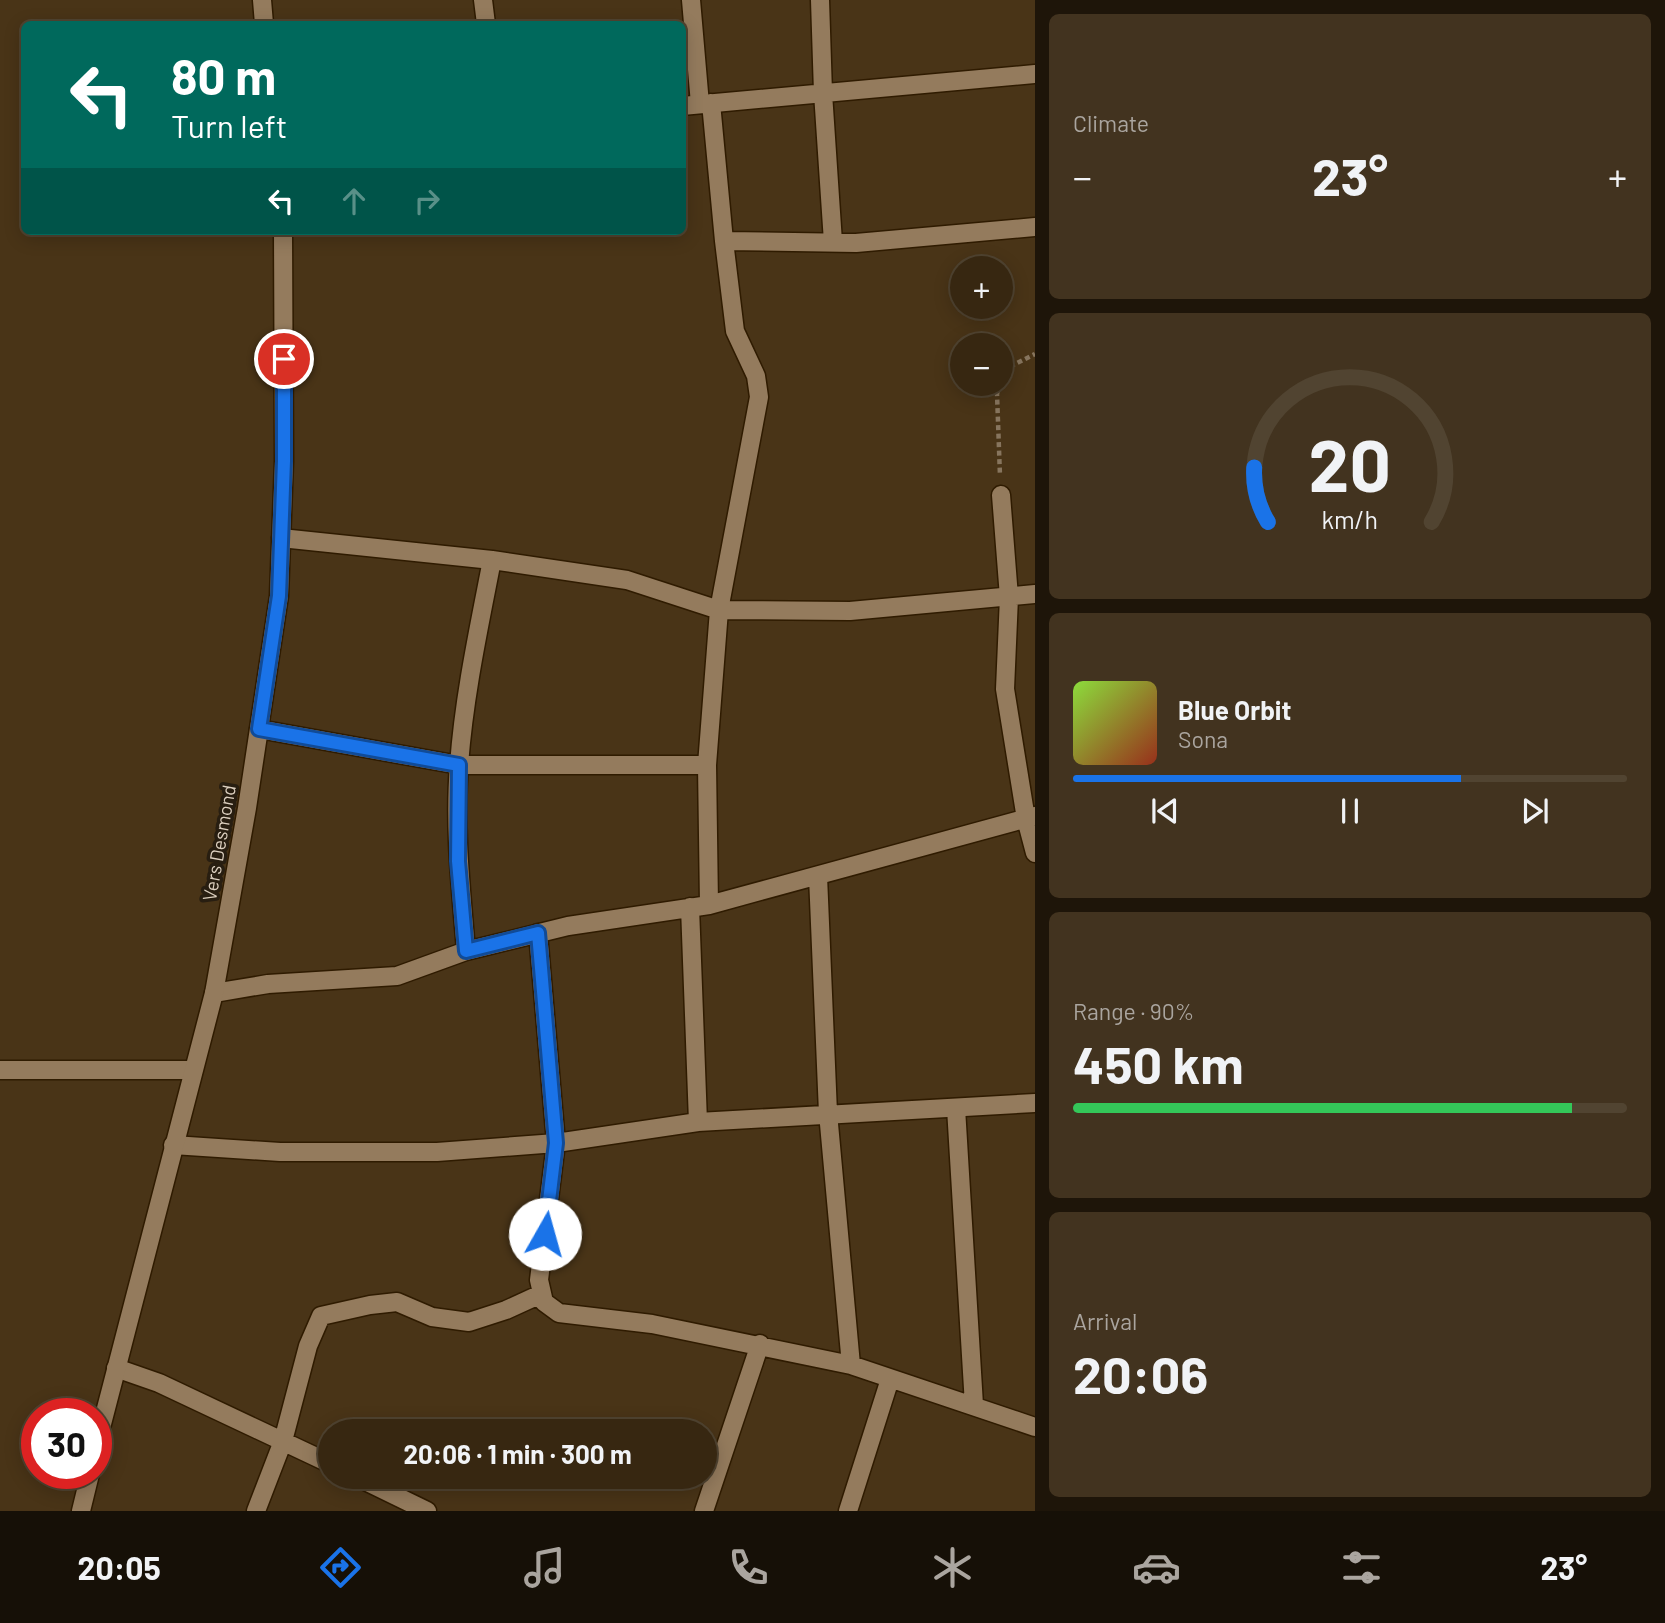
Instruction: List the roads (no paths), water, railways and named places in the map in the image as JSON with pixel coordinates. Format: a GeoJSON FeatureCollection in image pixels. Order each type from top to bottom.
{"type":"FeatureCollection","features":[{"type":"Feature","properties":{"kind":"street"},"geometry":{"type":"LineString","coordinates":[[262,0],[264,21]]}},
{"type":"Feature","properties":{"kind":"street"},"geometry":{"type":"LineString","coordinates":[[483,0],[486,21]]}},
{"type":"Feature","properties":{"kind":"street"},"geometry":{"type":"LineString","coordinates":[[691,0],[698,104],[724,241],[735,331],[756,376],[759,397],[719,610],[707,765],[709,905]]}},
{"type":"Feature","properties":{"kind":"street"},"geometry":{"type":"LineString","coordinates":[[820,0],[833,242]]}},
{"type":"Feature","properties":{"kind":"street"},"geometry":{"type":"LineString","coordinates":[[698,104],[1035,74]]}},
{"type":"Feature","properties":{"kind":"street"},"geometry":{"type":"LineString","coordinates":[[724,241],[856,243],[1035,228]]}},
{"type":"Feature","properties":{"kind":"street","name":"Vers Desmond"},"geometry":{"type":"LineString","coordinates":[[108,1398],[214,993],[279,596],[284,461],[283,235]]}},
{"type":"Feature","properties":{"kind":"street"},"geometry":{"type":"LineString","coordinates":[[1001,495],[1009,597],[1004,689],[1035,853]]}},
{"type":"Feature","properties":{"kind":"street"},"geometry":{"type":"LineString","coordinates":[[281,538],[492,560],[627,580],[719,610],[850,611],[1035,594]]}},
{"type":"Feature","properties":{"kind":"street"},"geometry":{"type":"LineString","coordinates":[[466,951],[458,861],[459,765],[474,652],[492,560]]}},
{"type":"Feature","properties":{"kind":"street"},"geometry":{"type":"LineString","coordinates":[[259,729],[459,765],[707,765]]}},
{"type":"Feature","properties":{"kind":"street"},"geometry":{"type":"LineString","coordinates":[[214,993],[268,984],[397,976],[466,951],[568,926],[709,905],[1030,817]]}},
{"type":"Feature","properties":{"kind":"street"},"geometry":{"type":"LineString","coordinates":[[818,876],[828,1113],[851,1365]]}},
{"type":"Feature","properties":{"kind":"street"},"geometry":{"type":"LineString","coordinates":[[690,907],[698,1122]]}},
{"type":"Feature","properties":{"kind":"street"},"geometry":{"type":"LineString","coordinates":[[538,933],[556,1143],[539,1280],[544,1302],[559,1313],[652,1324],[760,1344],[851,1365],[1035,1427]]}},
{"type":"Feature","properties":{"kind":"street"},"geometry":{"type":"LineString","coordinates":[[0,1069],[193,1070]]}},
{"type":"Feature","properties":{"kind":"street"},"geometry":{"type":"LineString","coordinates":[[173,1145],[280,1152],[437,1152],[556,1143],[698,1122],[1035,1103]]}},
{"type":"Feature","properties":{"kind":"street"},"geometry":{"type":"LineString","coordinates":[[956,1108],[974,1405]]}},
{"type":"Feature","properties":{"kind":"street"},"geometry":{"type":"LineString","coordinates":[[256,1511],[283,1441],[308,1346],[321,1316],[397,1302],[432,1317],[469,1322],[506,1310],[541,1294]]}},
{"type":"Feature","properties":{"kind":"street"},"geometry":{"type":"LineString","coordinates":[[704,1511],[760,1344]]}},
{"type":"Feature","properties":{"kind":"street"},"geometry":{"type":"LineString","coordinates":[[116,1368],[159,1383],[318,1458]]}},
{"type":"Feature","properties":{"kind":"street"},"geometry":{"type":"LineString","coordinates":[[848,1511],[890,1378]]}},
{"type":"Feature","properties":{"kind":"street"},"geometry":{"type":"LineString","coordinates":[[81,1511],[86,1489]]}},
{"type":"Feature","properties":{"kind":"street"},"geometry":{"type":"LineString","coordinates":[[381,1489],[426,1511]]}}]}
